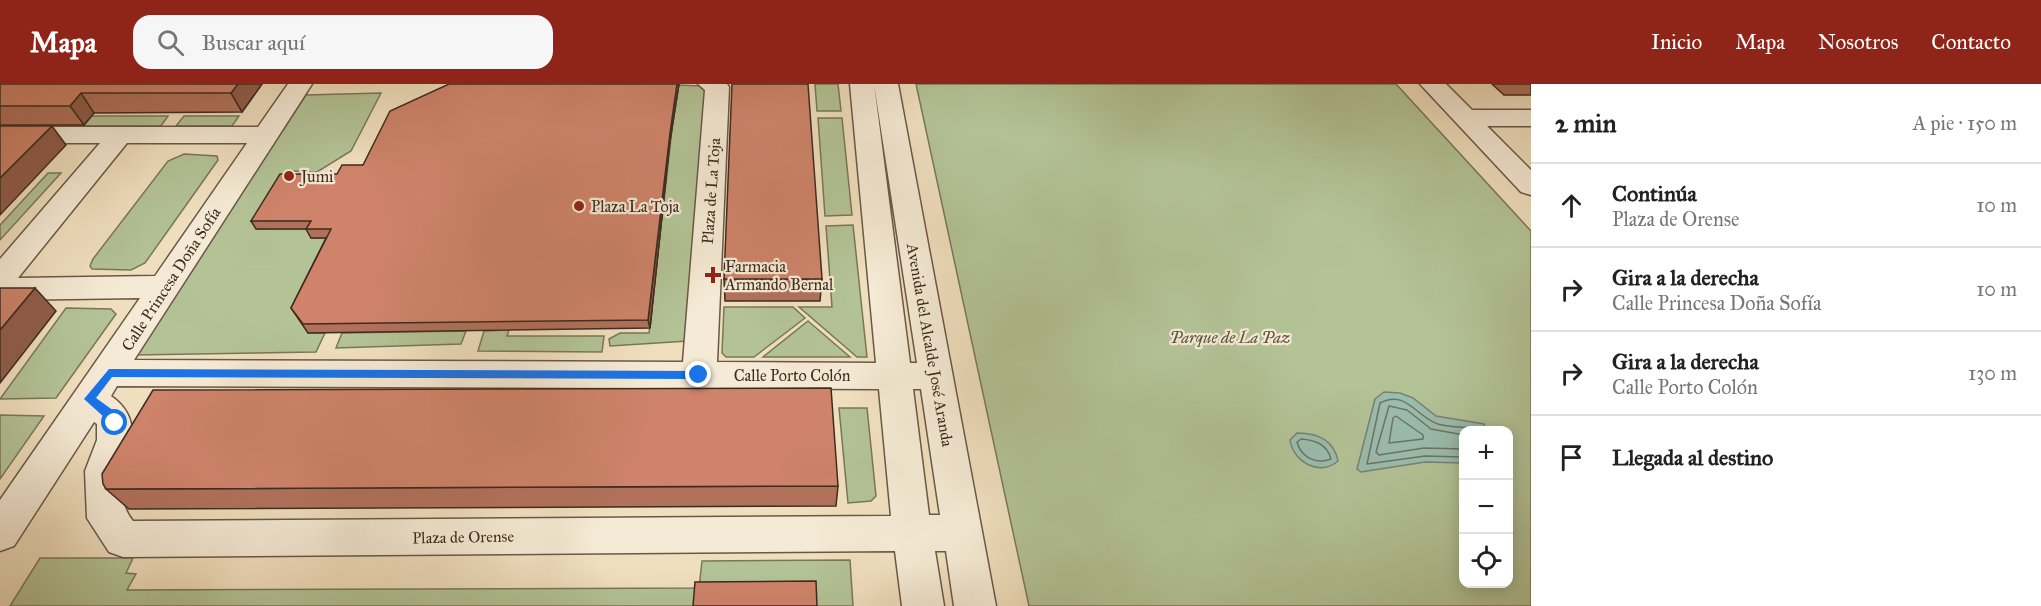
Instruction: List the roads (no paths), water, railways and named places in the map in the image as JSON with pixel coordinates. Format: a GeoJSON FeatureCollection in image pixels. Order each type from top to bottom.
{"type":"FeatureCollection","features":[{"type":"Feature","properties":{"kind":"street","name":"Calle Princesa Doña Sofía"},"geometry":{"type":"LineString","coordinates":[[0,533],[300,84]]}},
{"type":"Feature","properties":{"kind":"street","name":"Plaza de La Toja"},"geometry":{"type":"LineString","coordinates":[[699,375],[717,87],[711,84]]}},
{"type":"Feature","properties":{"kind":"street","name":"Avenida del Alcalde José Aranda"},"geometry":{"type":"LineString","coordinates":[[862,84],[912,533],[923,606]]}},
{"type":"Feature","properties":{"kind":"street","name":"Avenida del Alcalde José Aranda"},"geometry":{"type":"LineString","coordinates":[[886,84],[975,606]]}},
{"type":"Feature","properties":{"kind":"street"},"geometry":{"type":"LineString","coordinates":[[1432,84],[1531,186]]}},
{"type":"Feature","properties":{"kind":"street"},"geometry":{"type":"LineString","coordinates":[[1465,118],[1531,118]]}},
{"type":"Feature","properties":{"kind":"street"},"geometry":{"type":"LineString","coordinates":[[0,135],[266,135]]}},
{"type":"Feature","properties":{"kind":"street"},"geometry":{"type":"LineString","coordinates":[[0,279],[120,135]]}},
{"type":"Feature","properties":{"kind":"street"},"geometry":{"type":"LineString","coordinates":[[0,289],[166,287]]}},
{"type":"Feature","properties":{"kind":"street","name":"Calle Porto Colón"},"geometry":{"type":"LineString","coordinates":[[99,386],[699,375],[936,376]]}},
{"type":"Feature","properties":{"kind":"street","name":"Plaza de Orense"},"geometry":{"type":"LineString","coordinates":[[99,386],[115,423],[115,440],[104,471],[106,518],[123,539],[963,533]]}},
{"type":"Feature","properties":{"kind":"water"},"geometry":{"type":"Polygon","coordinates":[[[1384,392],[1400,393],[1413,398],[1436,416],[1484,424],[1485,426],[1459,426],[1459,463],[1425,462],[1361,472],[1357,469],[1375,399],[1384,392]]]}},
{"type":"Feature","properties":{"kind":"water"},"geometry":{"type":"Polygon","coordinates":[[[1297,433],[1311,434],[1324,439],[1333,448],[1338,461],[1323,468],[1308,465],[1302,461],[1292,448],[1290,440],[1297,433]]]}},
{"type":"Feature","properties":{"kind":"place","name":"Jumi"},"geometry":{"type":"Point","coordinates":[289,176]}},
{"type":"Feature","properties":{"kind":"place","name":"Plaza La Toja"},"geometry":{"type":"Point","coordinates":[579,206]}},
{"type":"Feature","properties":{"kind":"place","name":"Farmacia Armando Bernal"},"geometry":{"type":"Point","coordinates":[713,275]}},
{"type":"Feature","properties":{"kind":"park label","name":"Parque de La Paz"},"geometry":{"type":"Point","coordinates":[1230,337]}}]}
